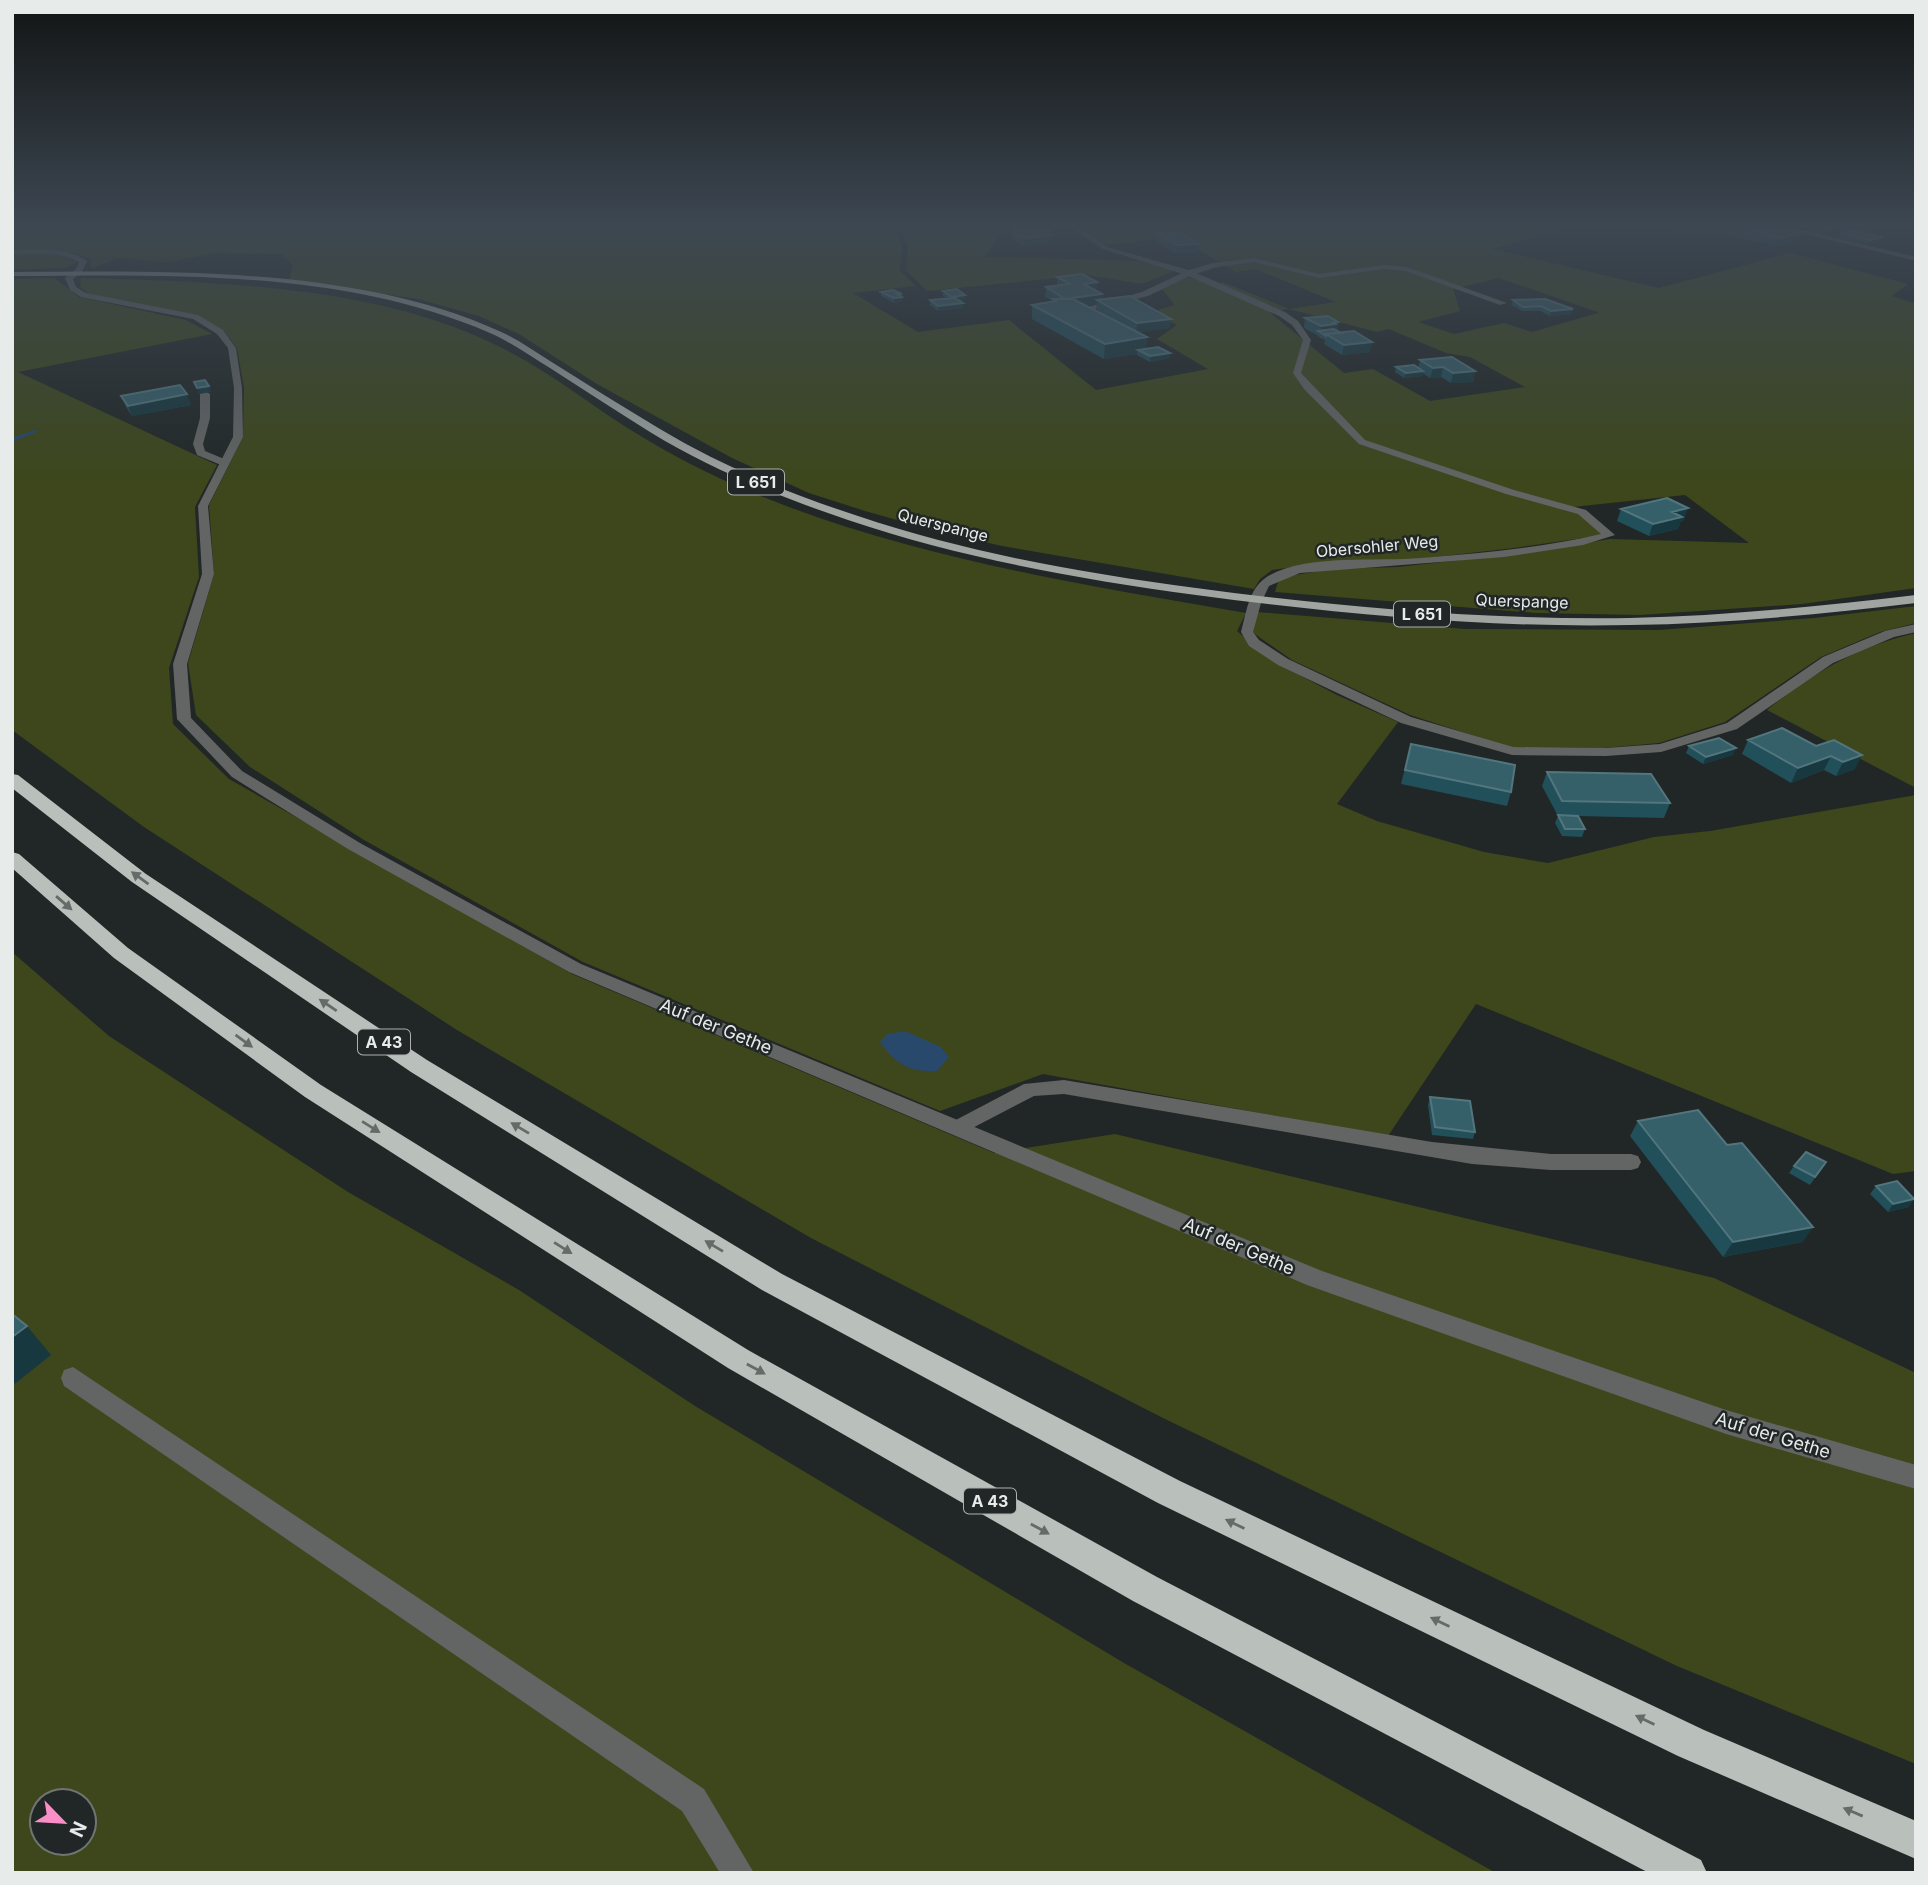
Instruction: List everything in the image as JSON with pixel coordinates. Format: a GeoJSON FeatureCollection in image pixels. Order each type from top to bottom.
{"type":"FeatureCollection","features":[{"type":"Feature","properties":{"kind":"highway","name":"A 43"},"geometry":{"type":"LineString","coordinates":[[12,779],[139,878],[419,1066],[772,1282],[1169,1492],[1692,1743],[1916,1840]]}},
{"type":"Feature","properties":{"kind":"highway","name":"A 43"},"geometry":{"type":"LineString","coordinates":[[12,858],[121,953],[313,1090],[738,1359],[1146,1589],[1688,1873]]}},
{"type":"Feature","properties":{"kind":"main road","name":"Querspange"},"geometry":{"type":"LineString","coordinates":[[439,312],[505,337],[666,437],[769,488],[906,536],[1026,563],[1258,600],[1440,615],[1587,621],[1647,621],[1808,612],[1916,599]]}},
{"type":"Feature","properties":{"kind":"street","name":"Auf der Gethe"},"geometry":{"type":"LineString","coordinates":[[170,312],[195,317],[220,332],[232,348],[238,388],[238,438],[203,506],[208,574],[180,664],[184,719],[237,774],[354,846],[575,968],[1315,1278],[1726,1422],[1916,1477]]}},
{"type":"Feature","properties":{"kind":"street"},"geometry":{"type":"LineString","coordinates":[[1085,312],[1103,322]]}},
{"type":"Feature","properties":{"kind":"street","name":"Obersohler Weg"},"geometry":{"type":"LineString","coordinates":[[1272,312],[1295,323],[1307,340],[1297,373],[1307,387],[1362,442],[1487,484],[1582,512],[1609,535],[1553,547],[1395,564],[1328,567],[1283,574],[1267,581],[1260,591],[1247,632],[1254,643],[1264,651],[1406,720],[1512,751],[1606,752],[1661,748],[1732,726],[1828,660],[1890,634],[1916,628]]}},
{"type":"Feature","properties":{"kind":"street"},"geometry":{"type":"LineString","coordinates":[[205,394],[205,418],[198,444],[201,453],[225,463]]}},
{"type":"Feature","properties":{"kind":"street"},"geometry":{"type":"LineString","coordinates":[[959,1127],[1031,1089],[1064,1087],[1416,1147],[1513,1160],[1590,1164],[1630,1162]]}},
{"type":"Feature","properties":{"kind":"street"},"geometry":{"type":"LineString","coordinates":[[73,1378],[692,1800],[738,1873]]}},
{"type":"Feature","properties":{"kind":"green space"},"geometry":{"type":"Polygon","coordinates":[[[12,312],[149,312],[186,320],[212,334],[18,372],[217,465],[195,507],[199,577],[169,668],[173,724],[229,779],[572,974],[994,1153],[1115,1134],[1714,1278],[1916,1373],[1916,1764],[1677,1666],[1163,1418],[811,1238],[457,1030],[144,827],[12,730],[12,312]]]}},
{"type":"Feature","properties":{"kind":"green space"},"geometry":{"type":"Polygon","coordinates":[[[174,312],[407,312],[456,328],[504,349],[679,458],[752,493],[789,507],[901,543],[958,558],[1072,582],[1246,613],[1237,631],[1273,661],[1337,695],[1398,722],[1337,804],[1377,821],[1484,852],[1548,863],[1654,837],[1710,831],[1916,795],[1916,1171],[1893,1174],[1476,1004],[1388,1136],[1043,1074],[940,1111],[583,962],[364,840],[250,767],[196,715],[188,663],[214,574],[209,505],[243,437],[244,388],[237,348],[225,332],[199,317],[174,312]]]}},
{"type":"Feature","properties":{"kind":"green space"},"geometry":{"type":"Polygon","coordinates":[[[465,312],[885,312],[918,332],[1009,320],[1096,390],[1208,369],[1157,339],[1177,325],[1151,312],[1269,312],[1344,373],[1373,369],[1430,401],[1525,387],[1470,357],[1446,353],[1389,329],[1377,332],[1300,312],[1456,312],[1418,322],[1454,334],[1504,323],[1532,332],[1598,312],[1916,312],[1916,588],[1802,604],[1640,615],[1536,613],[1275,592],[1278,582],[1289,576],[1332,569],[1397,567],[1518,554],[1610,539],[1749,543],[1685,495],[1573,507],[1604,535],[1391,562],[1322,563],[1272,570],[1260,579],[1254,589],[1002,546],[936,531],[809,493],[732,458],[597,384],[519,334],[465,312]]]}},
{"type":"Feature","properties":{"kind":"green space"},"geometry":{"type":"Polygon","coordinates":[[[1916,606],[1916,623],[1880,632],[1821,657],[1725,722],[1659,743],[1603,748],[1509,747],[1410,715],[1292,660],[1252,632],[1258,612],[1465,629],[1659,630],[1814,618],[1916,606]]]}},
{"type":"Feature","properties":{"kind":"green space"},"geometry":{"type":"Polygon","coordinates":[[[1916,633],[1916,788],[1767,710],[1801,684],[1856,653],[1916,633]]]}},
{"type":"Feature","properties":{"kind":"green space"},"geometry":{"type":"Polygon","coordinates":[[[12,952],[109,1036],[348,1192],[519,1290],[695,1406],[1124,1663],[1496,1873],[12,1873],[12,952]]]}},
{"type":"Feature","properties":{"kind":"water"},"geometry":{"type":"Polygon","coordinates":[[[905,1031],[941,1047],[949,1057],[937,1071],[904,1066],[880,1042],[887,1034],[905,1031]]]}},
{"type":"Feature","properties":{"kind":"building"},"geometry":{"type":"Polygon","coordinates":[[[1045,312],[1098,312],[1147,337],[1105,344],[1045,312]]]}},
{"type":"Feature","properties":{"kind":"building"},"geometry":{"type":"Polygon","coordinates":[[[1118,312],[1158,312],[1171,319],[1137,323],[1118,312]]]}},
{"type":"Feature","properties":{"kind":"building"},"geometry":{"type":"Polygon","coordinates":[[[1328,316],[1338,322],[1321,326],[1305,318],[1328,316]]]}},
{"type":"Feature","properties":{"kind":"building"},"geometry":{"type":"Polygon","coordinates":[[[1334,329],[1341,333],[1326,336],[1318,331],[1334,329]]]}},
{"type":"Feature","properties":{"kind":"building"},"geometry":{"type":"Polygon","coordinates":[[[1354,331],[1372,342],[1344,345],[1326,334],[1354,331]]]}},
{"type":"Feature","properties":{"kind":"building"},"geometry":{"type":"Polygon","coordinates":[[[1158,347],[1170,353],[1150,356],[1138,350],[1158,347]]]}},
{"type":"Feature","properties":{"kind":"building"},"geometry":{"type":"Polygon","coordinates":[[[1452,357],[1475,371],[1453,373],[1443,367],[1433,368],[1420,360],[1452,357]]]}},
{"type":"Feature","properties":{"kind":"building"},"geometry":{"type":"Polygon","coordinates":[[[1414,365],[1423,371],[1406,373],[1396,367],[1414,365]]]}},
{"type":"Feature","properties":{"kind":"building"},"geometry":{"type":"Polygon","coordinates":[[[205,380],[209,386],[197,388],[194,382],[205,380]]]}},
{"type":"Feature","properties":{"kind":"building"},"geometry":{"type":"Polygon","coordinates":[[[180,385],[187,394],[128,406],[121,396],[180,385]]]}},
{"type":"Feature","properties":{"kind":"building"},"geometry":{"type":"Polygon","coordinates":[[[1667,498],[1688,508],[1672,512],[1682,517],[1653,524],[1621,509],[1667,498]]]}},
{"type":"Feature","properties":{"kind":"building"},"geometry":{"type":"Polygon","coordinates":[[[1782,728],[1816,746],[1834,740],[1862,755],[1843,762],[1831,756],[1798,768],[1748,740],[1782,728]]]}},
{"type":"Feature","properties":{"kind":"building"},"geometry":{"type":"Polygon","coordinates":[[[1719,738],[1736,748],[1706,757],[1689,746],[1719,738]]]}},
{"type":"Feature","properties":{"kind":"building"},"geometry":{"type":"Polygon","coordinates":[[[1411,744],[1515,765],[1511,792],[1405,770],[1411,744]]]}},
{"type":"Feature","properties":{"kind":"building"},"geometry":{"type":"Polygon","coordinates":[[[1547,772],[1651,774],[1670,803],[1562,801],[1547,772]]]}},
{"type":"Feature","properties":{"kind":"building"},"geometry":{"type":"Polygon","coordinates":[[[1558,815],[1578,816],[1585,829],[1565,829],[1558,815]]]}},
{"type":"Feature","properties":{"kind":"building"},"geometry":{"type":"Polygon","coordinates":[[[1430,1097],[1470,1101],[1475,1132],[1435,1127],[1430,1097]]]}},
{"type":"Feature","properties":{"kind":"building"},"geometry":{"type":"Polygon","coordinates":[[[1698,1110],[1727,1145],[1742,1143],[1813,1227],[1733,1242],[1638,1121],[1698,1110]]]}},
{"type":"Feature","properties":{"kind":"building"},"geometry":{"type":"Polygon","coordinates":[[[1806,1152],[1826,1162],[1815,1177],[1794,1166],[1806,1152]]]}},
{"type":"Feature","properties":{"kind":"building"},"geometry":{"type":"Polygon","coordinates":[[[1897,1181],[1914,1199],[1893,1204],[1876,1186],[1897,1181]]]}},
{"type":"Feature","properties":{"kind":"building"},"geometry":{"type":"Polygon","coordinates":[[[12,1314],[27,1326],[12,1337],[12,1314]]]}},
{"type":"Feature","properties":{"kind":"waterway"},"geometry":{"type":"LineString","coordinates":[[12,440],[36,431]]}}]}
